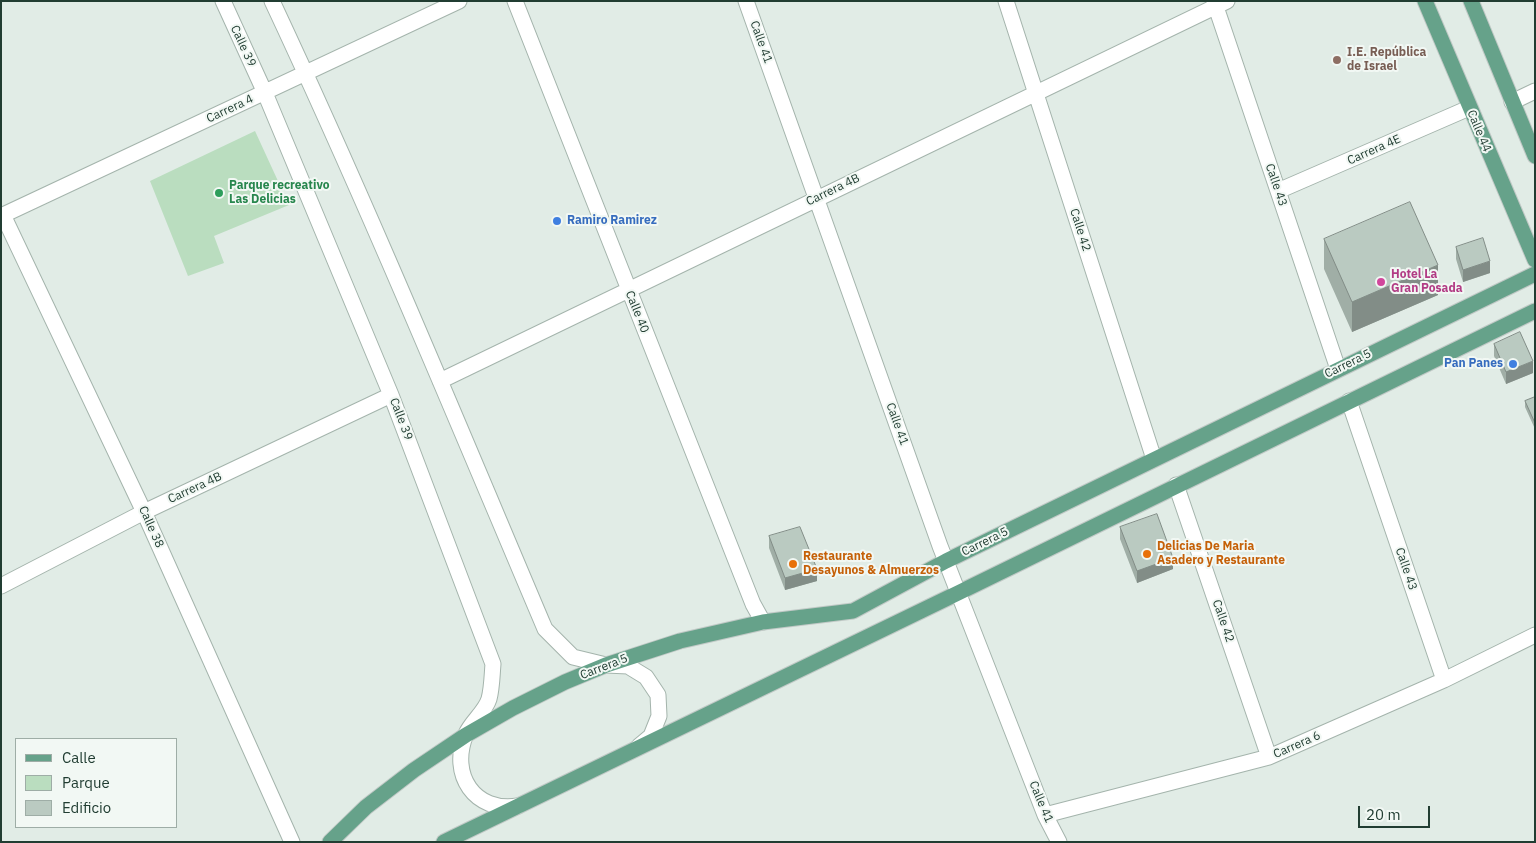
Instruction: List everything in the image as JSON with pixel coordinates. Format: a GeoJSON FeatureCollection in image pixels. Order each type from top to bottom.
{"type":"FeatureCollection","features":[{"type":"Feature","properties":{"kind":"main road","name":"Calle 44"},"geometry":{"type":"LineString","coordinates":[[1425,1],[1535,260]]}},
{"type":"Feature","properties":{"kind":"main road"},"geometry":{"type":"LineString","coordinates":[[1471,1],[1535,156]]}},
{"type":"Feature","properties":{"kind":"main road","name":"Carrera 5"},"geometry":{"type":"LineString","coordinates":[[330,842],[366,807],[414,770],[466,735],[538,695],[606,665],[680,640],[762,622],[853,611],[946,562],[1154,459],[1535,274]]}},
{"type":"Feature","properties":{"kind":"main road"},"geometry":{"type":"LineString","coordinates":[[444,842],[1535,311]]}},
{"type":"Feature","properties":{"kind":"street","name":"Calle 39"},"geometry":{"type":"LineString","coordinates":[[222,1],[264,93],[392,395],[493,664],[489,700],[466,735],[461,769],[466,784],[476,796],[490,805],[505,808],[521,806]]}},
{"type":"Feature","properties":{"kind":"street"},"geometry":{"type":"LineString","coordinates":[[272,1],[306,73],[440,381],[545,629],[573,658],[606,665],[628,666],[646,677],[658,694],[659,716],[651,736],[635,750]]}},
{"type":"Feature","properties":{"kind":"street","name":"Carrera 4"},"geometry":{"type":"LineString","coordinates":[[2,216],[459,1]]}},
{"type":"Feature","properties":{"kind":"street","name":"Calle 40"},"geometry":{"type":"LineString","coordinates":[[515,1],[753,604],[762,622]]}},
{"type":"Feature","properties":{"kind":"street","name":"Calle 41"},"geometry":{"type":"LineString","coordinates":[[746,1],[946,562],[1045,815],[1059,842]]}},
{"type":"Feature","properties":{"kind":"street","name":"Calle 42"},"geometry":{"type":"LineString","coordinates":[[1006,1],[1154,459]]}},
{"type":"Feature","properties":{"kind":"street","name":"Carrera 4B"},"geometry":{"type":"LineString","coordinates":[[440,381],[816,198],[1036,94],[1219,3]]}},
{"type":"Feature","properties":{"kind":"street","name":"Calle 43"},"geometry":{"type":"LineString","coordinates":[[1219,3],[1278,192],[1338,369]]}},
{"type":"Feature","properties":{"kind":"street"},"geometry":{"type":"LineString","coordinates":[[1512,102],[1535,90]]}},
{"type":"Feature","properties":{"kind":"street","name":"Carrera 4E"},"geometry":{"type":"LineString","coordinates":[[1278,192],[1469,108]]}},
{"type":"Feature","properties":{"kind":"street","name":"Calle 38"},"geometry":{"type":"LineString","coordinates":[[2,216],[144,512],[292,842]]}},
{"type":"Feature","properties":{"kind":"street","name":"Carrera 4B"},"geometry":{"type":"LineString","coordinates":[[1,586],[144,512],[392,395]]}},
{"type":"Feature","properties":{"kind":"street","name":"Calle 43"},"geometry":{"type":"LineString","coordinates":[[1349,401],[1444,680]]}},
{"type":"Feature","properties":{"kind":"street","name":"Calle 42"},"geometry":{"type":"LineString","coordinates":[[1176,486],[1269,757]]}},
{"type":"Feature","properties":{"kind":"street","name":"Carrera 6"},"geometry":{"type":"LineString","coordinates":[[1045,815],[1269,757],[1444,680],[1535,635]]}},
{"type":"Feature","properties":{"kind":"green space","name":"Parque recreativo Las Delicias"},"geometry":{"type":"Polygon","coordinates":[[[255,131],[289,205],[214,236],[224,263],[188,276],[150,181],[255,131]]]}},
{"type":"Feature","properties":{"kind":"building"},"geometry":{"type":"Polygon","coordinates":[[[1410,202],[1438,265],[1352,302],[1324,239],[1410,202]]]}},
{"type":"Feature","properties":{"kind":"building"},"geometry":{"type":"Polygon","coordinates":[[[1483,238],[1490,261],[1463,270],[1456,247],[1483,238]]]}},
{"type":"Feature","properties":{"kind":"building"},"geometry":{"type":"Polygon","coordinates":[[[1520,332],[1533,361],[1506,372],[1494,344],[1520,332]]]}},
{"type":"Feature","properties":{"kind":"building"},"geometry":{"type":"Polygon","coordinates":[[[1535,397],[1535,423],[1525,401],[1535,397]]]}},
{"type":"Feature","properties":{"kind":"building","name":"Delicias De Maria Asadero y Restaurante"},"geometry":{"type":"Polygon","coordinates":[[[1157,514],[1173,558],[1137,571],[1120,527],[1157,514]]]}},
{"type":"Feature","properties":{"kind":"building","name":"Restaurante Desayunos & Almuerzos"},"geometry":{"type":"Polygon","coordinates":[[[800,527],[817,569],[785,578],[769,536],[800,527]]]}},
{"type":"Feature","properties":{"kind":"place","name":"I.E. República de Israel"},"geometry":{"type":"Point","coordinates":[1337,60]}},
{"type":"Feature","properties":{"kind":"place","name":"Parque recreativo Las Delicias"},"geometry":{"type":"Point","coordinates":[219,193]}},
{"type":"Feature","properties":{"kind":"place","name":"Ramiro Ramirez"},"geometry":{"type":"Point","coordinates":[557,221]}},
{"type":"Feature","properties":{"kind":"place","name":"Hotel La Gran Posada"},"geometry":{"type":"Point","coordinates":[1381,282]}},
{"type":"Feature","properties":{"kind":"place","name":"Pan Panes"},"geometry":{"type":"Point","coordinates":[1513,364]}},
{"type":"Feature","properties":{"kind":"place","name":"Delicias De Maria Asadero y Restaurante"},"geometry":{"type":"Point","coordinates":[1147,554]}},
{"type":"Feature","properties":{"kind":"place","name":"Restaurante Desayunos & Almuerzos"},"geometry":{"type":"Point","coordinates":[793,564]}}]}
